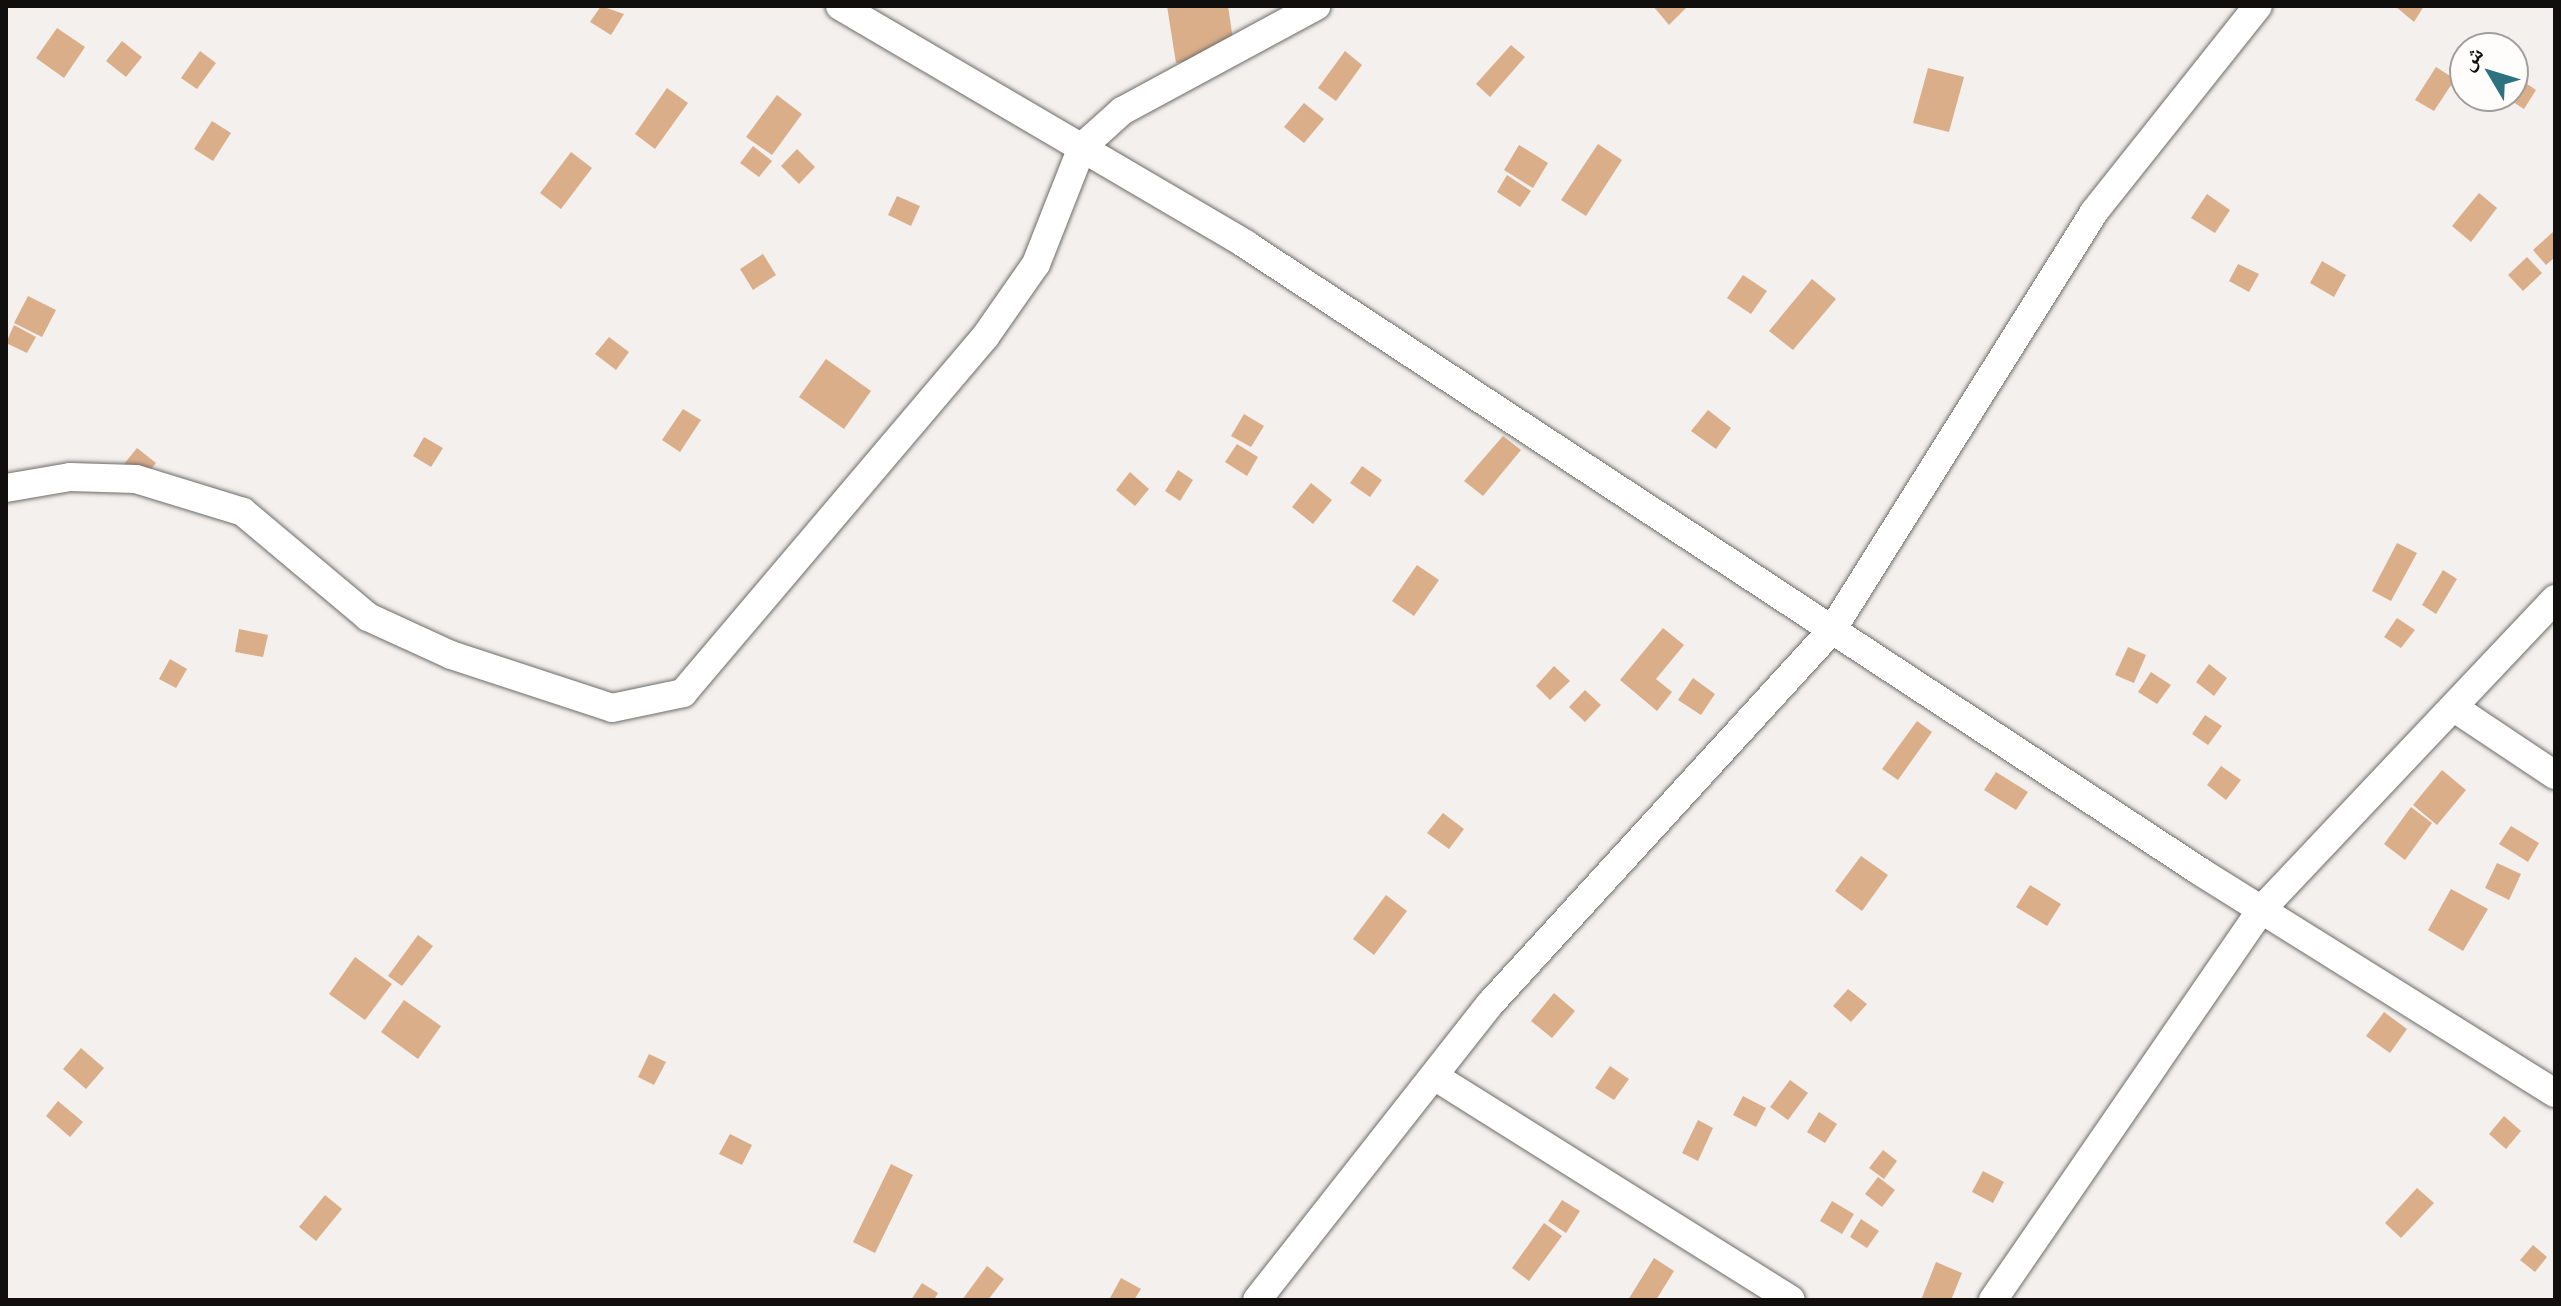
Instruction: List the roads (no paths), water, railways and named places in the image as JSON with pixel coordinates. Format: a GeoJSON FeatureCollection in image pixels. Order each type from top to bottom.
{"type":"FeatureCollection","features":[{"type":"Feature","properties":{"kind":"street"},"geometry":{"type":"LineString","coordinates":[[840,6],[1245,244],[2261,910],[2555,1093]]}},
{"type":"Feature","properties":{"kind":"street"},"geometry":{"type":"LineString","coordinates":[[6,488],[70,477],[136,479],[243,512],[368,617],[451,655],[612,708],[683,693],[985,337],[1036,264],[1082,147],[1122,111],[1316,6]]}},
{"type":"Feature","properties":{"kind":"street"},"geometry":{"type":"LineString","coordinates":[[1261,1299],[1490,1004],[1832,630],[2094,212],[2258,6]]}},
{"type":"Feature","properties":{"kind":"street"},"geometry":{"type":"LineString","coordinates":[[1993,1300],[2261,910],[2456,709],[2555,599]]}},
{"type":"Feature","properties":{"kind":"street"},"geometry":{"type":"LineString","coordinates":[[2456,709],[2555,775]]}},
{"type":"Feature","properties":{"kind":"street"},"geometry":{"type":"LineString","coordinates":[[1434,1076],[1791,1300]]}}]}
